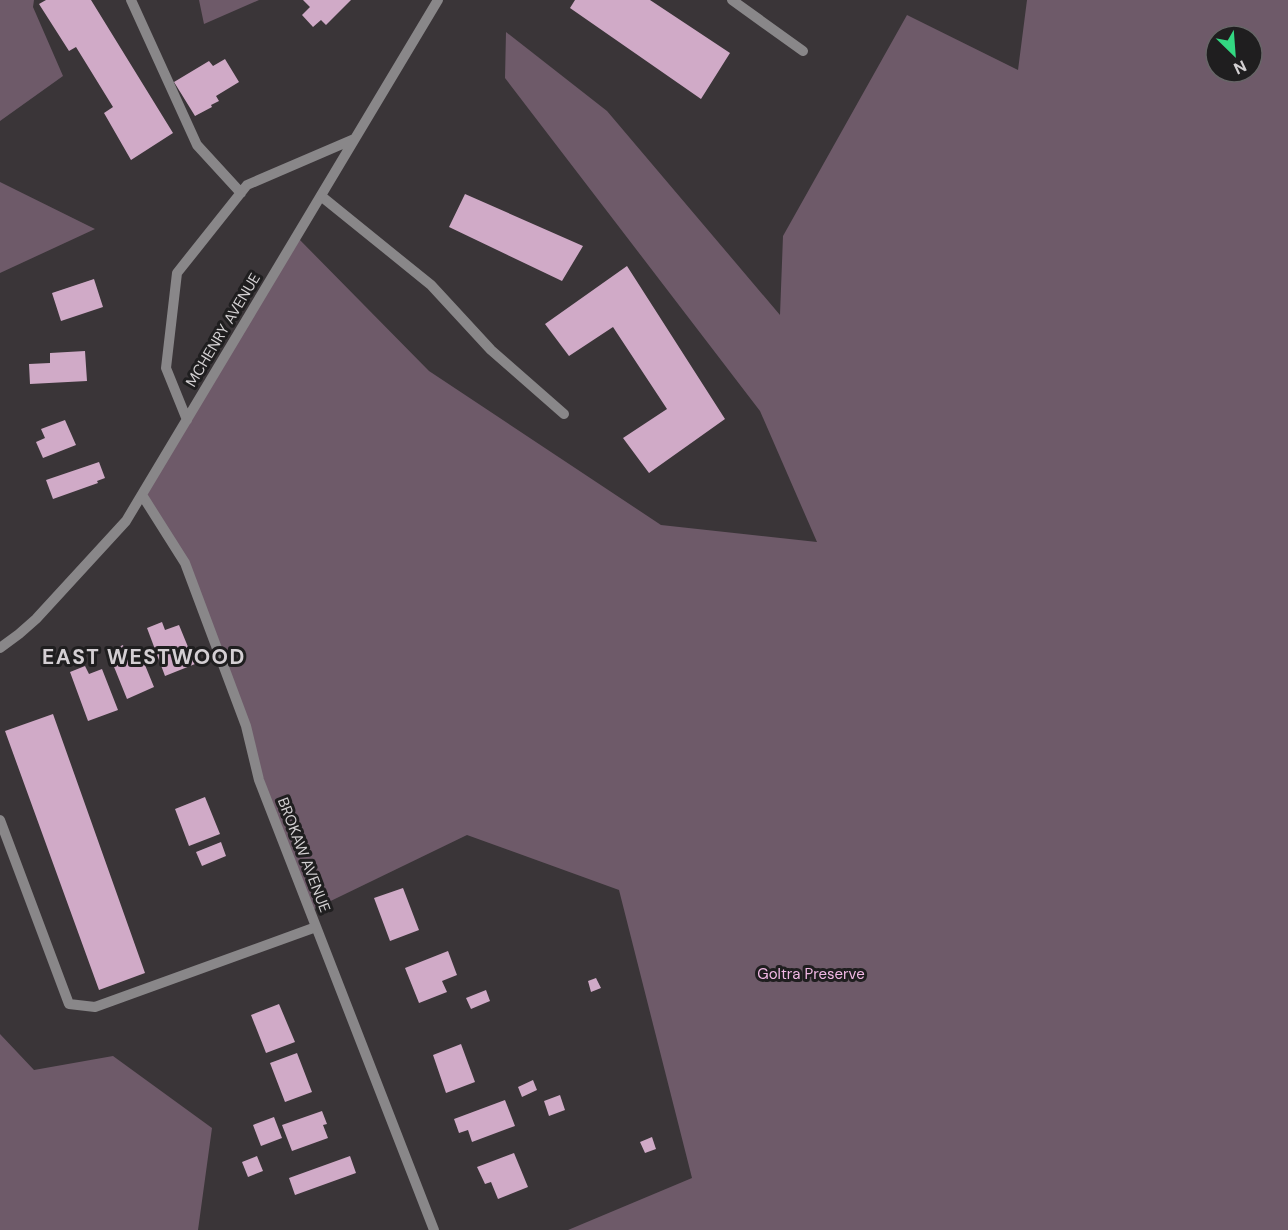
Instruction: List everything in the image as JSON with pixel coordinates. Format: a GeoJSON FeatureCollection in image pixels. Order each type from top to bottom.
{"type":"FeatureCollection","features":[{"type":"Feature","properties":{"kind":"street"},"geometry":{"type":"LineString","coordinates":[[131,0],[196,145],[241,193]]}},
{"type":"Feature","properties":{"kind":"street","name":"MCHENRY AVENUE"},"geometry":{"type":"LineString","coordinates":[[0,648],[36,619],[126,521],[438,0]]}},
{"type":"Feature","properties":{"kind":"street"},"geometry":{"type":"LineString","coordinates":[[732,0],[803,51]]}},
{"type":"Feature","properties":{"kind":"street"},"geometry":{"type":"LineString","coordinates":[[187,420],[166,368],[177,273],[247,185],[354,139]]}},
{"type":"Feature","properties":{"kind":"street"},"geometry":{"type":"LineString","coordinates":[[321,196],[431,285],[491,350],[564,414]]}},
{"type":"Feature","properties":{"kind":"street","name":"BROKAW AVENUE"},"geometry":{"type":"LineString","coordinates":[[142,495],[185,563],[246,726],[259,780],[434,1230]]}},
{"type":"Feature","properties":{"kind":"street"},"geometry":{"type":"LineString","coordinates":[[0,820],[69,1004],[95,1007],[316,927]]}},
{"type":"Feature","properties":{"kind":"green space"},"geometry":{"type":"Polygon","coordinates":[[[0,0],[34,0],[33,7],[63,76],[0,121],[0,0]]]}},
{"type":"Feature","properties":{"kind":"green space"},"geometry":{"type":"Polygon","coordinates":[[[199,0],[259,0],[204,24],[199,0]]]}},
{"type":"Feature","properties":{"kind":"green space","name":"Goltra Preserve"},"geometry":{"type":"Polygon","coordinates":[[[1027,0],[1288,0],[1288,1230],[568,1230],[692,1178],[619,890],[467,835],[310,911],[185,563],[142,495],[296,236],[429,371],[661,525],[817,542],[760,411],[505,78],[506,32],[607,111],[780,315],[783,236],[907,15],[1018,70],[1027,0]]]}},
{"type":"Feature","properties":{"kind":"green space"},"geometry":{"type":"Polygon","coordinates":[[[0,182],[95,229],[0,273],[0,182]]]}},
{"type":"Feature","properties":{"kind":"green space"},"geometry":{"type":"Polygon","coordinates":[[[0,1034],[34,1070],[113,1056],[212,1128],[198,1230],[0,1230],[0,1034]]]}},
{"type":"Feature","properties":{"kind":"building"},"geometry":{"type":"Polygon","coordinates":[[[46,0],[91,0],[173,133],[131,160],[104,113],[113,107],[76,47],[69,51],[39,4],[46,0]]]}},
{"type":"Feature","properties":{"kind":"building"},"geometry":{"type":"Polygon","coordinates":[[[303,0],[351,0],[326,25],[321,20],[313,27],[302,15],[310,7],[303,0]]]}},
{"type":"Feature","properties":{"kind":"building"},"geometry":{"type":"Polygon","coordinates":[[[575,0],[650,0],[730,53],[701,99],[570,8],[575,0]]]}},
{"type":"Feature","properties":{"kind":"building"},"geometry":{"type":"Polygon","coordinates":[[[225,59],[239,82],[216,96],[219,101],[211,105],[212,107],[195,116],[174,82],[209,61],[213,66],[225,59]]]}},
{"type":"Feature","properties":{"kind":"building"},"geometry":{"type":"Polygon","coordinates":[[[465,194],[583,246],[562,281],[449,227],[465,194]]]}},
{"type":"Feature","properties":{"kind":"building"},"geometry":{"type":"Polygon","coordinates":[[[627,266],[725,419],[649,473],[623,438],[667,409],[613,327],[569,356],[545,324],[627,266]]]}},
{"type":"Feature","properties":{"kind":"building"},"geometry":{"type":"Polygon","coordinates":[[[94,279],[103,307],[61,321],[52,293],[94,279]]]}},
{"type":"Feature","properties":{"kind":"building"},"geometry":{"type":"Polygon","coordinates":[[[85,351],[87,381],[30,384],[29,364],[50,363],[50,353],[85,351]]]}},
{"type":"Feature","properties":{"kind":"building"},"geometry":{"type":"Polygon","coordinates":[[[65,420],[76,445],[43,458],[36,442],[45,438],[41,429],[65,420]]]}},
{"type":"Feature","properties":{"kind":"building"},"geometry":{"type":"Polygon","coordinates":[[[99,462],[105,478],[97,481],[98,483],[53,499],[46,480],[99,462]]]}},
{"type":"Feature","properties":{"kind":"building"},"geometry":{"type":"Polygon","coordinates":[[[162,622],[165,630],[179,625],[195,664],[165,676],[147,628],[162,622]]]}},
{"type":"Feature","properties":{"kind":"building"},"geometry":{"type":"Polygon","coordinates":[[[123,645],[125,653],[138,648],[154,687],[127,699],[108,652],[123,645]]]}},
{"type":"Feature","properties":{"kind":"building"},"geometry":{"type":"Polygon","coordinates":[[[85,666],[89,674],[102,669],[118,710],[88,721],[70,672],[85,666]]]}},
{"type":"Feature","properties":{"kind":"building"},"geometry":{"type":"Polygon","coordinates":[[[53,714],[145,973],[99,990],[5,731],[53,714]]]}},
{"type":"Feature","properties":{"kind":"building"},"geometry":{"type":"Polygon","coordinates":[[[205,797],[220,834],[189,846],[175,809],[205,797]]]}},
{"type":"Feature","properties":{"kind":"building"},"geometry":{"type":"Polygon","coordinates":[[[221,842],[226,856],[202,866],[196,852],[221,842]]]}},
{"type":"Feature","properties":{"kind":"building"},"geometry":{"type":"Polygon","coordinates":[[[403,888],[419,930],[390,941],[374,898],[403,888]]]}},
{"type":"Feature","properties":{"kind":"building"},"geometry":{"type":"Polygon","coordinates":[[[448,951],[457,975],[442,981],[447,992],[419,1003],[405,968],[448,951]]]}},
{"type":"Feature","properties":{"kind":"building"},"geometry":{"type":"Polygon","coordinates":[[[596,978],[601,988],[591,992],[588,981],[596,978]]]}},
{"type":"Feature","properties":{"kind":"building"},"geometry":{"type":"Polygon","coordinates":[[[486,990],[490,1001],[471,1009],[466,998],[486,990]]]}},
{"type":"Feature","properties":{"kind":"building"},"geometry":{"type":"Polygon","coordinates":[[[279,1004],[295,1042],[266,1053],[251,1015],[279,1004]]]}},
{"type":"Feature","properties":{"kind":"building"},"geometry":{"type":"Polygon","coordinates":[[[461,1044],[475,1082],[446,1093],[433,1055],[461,1044]]]}},
{"type":"Feature","properties":{"kind":"building"},"geometry":{"type":"Polygon","coordinates":[[[297,1053],[312,1092],[285,1102],[270,1063],[297,1053]]]}},
{"type":"Feature","properties":{"kind":"building"},"geometry":{"type":"Polygon","coordinates":[[[533,1080],[537,1090],[522,1097],[518,1087],[533,1080]]]}},
{"type":"Feature","properties":{"kind":"building"},"geometry":{"type":"Polygon","coordinates":[[[560,1095],[565,1110],[549,1116],[544,1101],[560,1095]]]}},
{"type":"Feature","properties":{"kind":"building"},"geometry":{"type":"Polygon","coordinates":[[[505,1100],[515,1126],[472,1142],[468,1130],[459,1133],[454,1119],[505,1100]]]}},
{"type":"Feature","properties":{"kind":"building"},"geometry":{"type":"Polygon","coordinates":[[[322,1111],[327,1124],[323,1125],[328,1138],[292,1151],[282,1125],[322,1111]]]}},
{"type":"Feature","properties":{"kind":"building"},"geometry":{"type":"Polygon","coordinates":[[[274,1117],[282,1138],[261,1146],[253,1125],[274,1117]]]}},
{"type":"Feature","properties":{"kind":"building"},"geometry":{"type":"Polygon","coordinates":[[[652,1137],[656,1149],[645,1153],[640,1142],[652,1137]]]}},
{"type":"Feature","properties":{"kind":"building"},"geometry":{"type":"Polygon","coordinates":[[[514,1153],[528,1187],[498,1199],[491,1182],[485,1184],[477,1167],[514,1153]]]}},
{"type":"Feature","properties":{"kind":"building"},"geometry":{"type":"Polygon","coordinates":[[[257,1156],[263,1171],[248,1177],[242,1162],[257,1156]]]}},
{"type":"Feature","properties":{"kind":"building"},"geometry":{"type":"Polygon","coordinates":[[[350,1156],[356,1173],[295,1195],[289,1178],[350,1156]]]}},
{"type":"Feature","properties":{"kind":"district","name":"EAST WESTWOOD"},"geometry":{"type":"Point","coordinates":[144,657]}}]}
